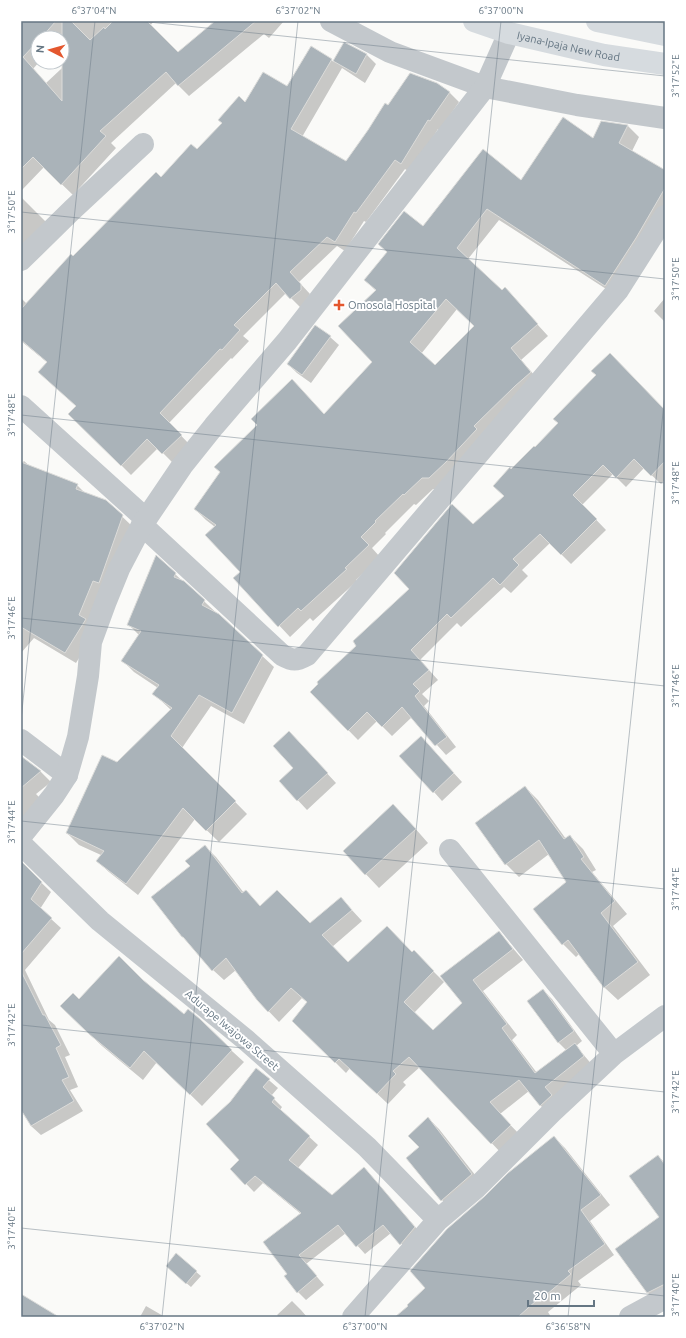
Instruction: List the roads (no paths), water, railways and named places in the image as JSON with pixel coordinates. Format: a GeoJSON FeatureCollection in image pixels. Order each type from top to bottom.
{"type":"FeatureCollection","features":[{"type":"Feature","properties":{"kind":"main road","name":"Iyana-Ipaja New Road"},"geometry":{"type":"LineString","coordinates":[[474,21],[509,33],[604,55],[665,64]]}},
{"type":"Feature","properties":{"kind":"main road"},"geometry":{"type":"LineString","coordinates":[[597,21],[665,35]]}},
{"type":"Feature","properties":{"kind":"street"},"geometry":{"type":"LineString","coordinates":[[331,21],[390,52],[485,87],[577,105],[665,118]]}},
{"type":"Feature","properties":{"kind":"street"},"geometry":{"type":"LineString","coordinates":[[21,836],[54,796],[67,775],[78,737],[88,676],[91,642],[117,576],[144,522],[182,466],[214,426],[287,341],[485,87],[509,33]]}},
{"type":"Feature","properties":{"kind":"street"},"geometry":{"type":"LineString","coordinates":[[21,260],[143,144]]}},
{"type":"Feature","properties":{"kind":"street"},"geometry":{"type":"LineString","coordinates":[[21,406],[282,655],[292,660],[300,659],[307,655],[618,290],[665,216]]}},
{"type":"Feature","properties":{"kind":"street"},"geometry":{"type":"LineString","coordinates":[[21,740],[67,775]]}},
{"type":"Feature","properties":{"kind":"street","name":"Adurape Iwajowa Street"},"geometry":{"type":"LineString","coordinates":[[21,844],[100,921],[246,1040],[367,1147],[438,1220]]}},
{"type":"Feature","properties":{"kind":"street"},"geometry":{"type":"LineString","coordinates":[[450,850],[614,1054]]}},
{"type":"Feature","properties":{"kind":"street"},"geometry":{"type":"LineString","coordinates":[[353,1317],[438,1220],[477,1187],[552,1112],[614,1054],[665,1016]]}},
{"type":"Feature","properties":{"kind":"street"},"geometry":{"type":"LineString","coordinates":[[630,1317],[665,1298]]}},
{"type":"Feature","properties":{"kind":"place","name":"Omosola Hospital"},"geometry":{"type":"Point","coordinates":[339,305]}}]}
